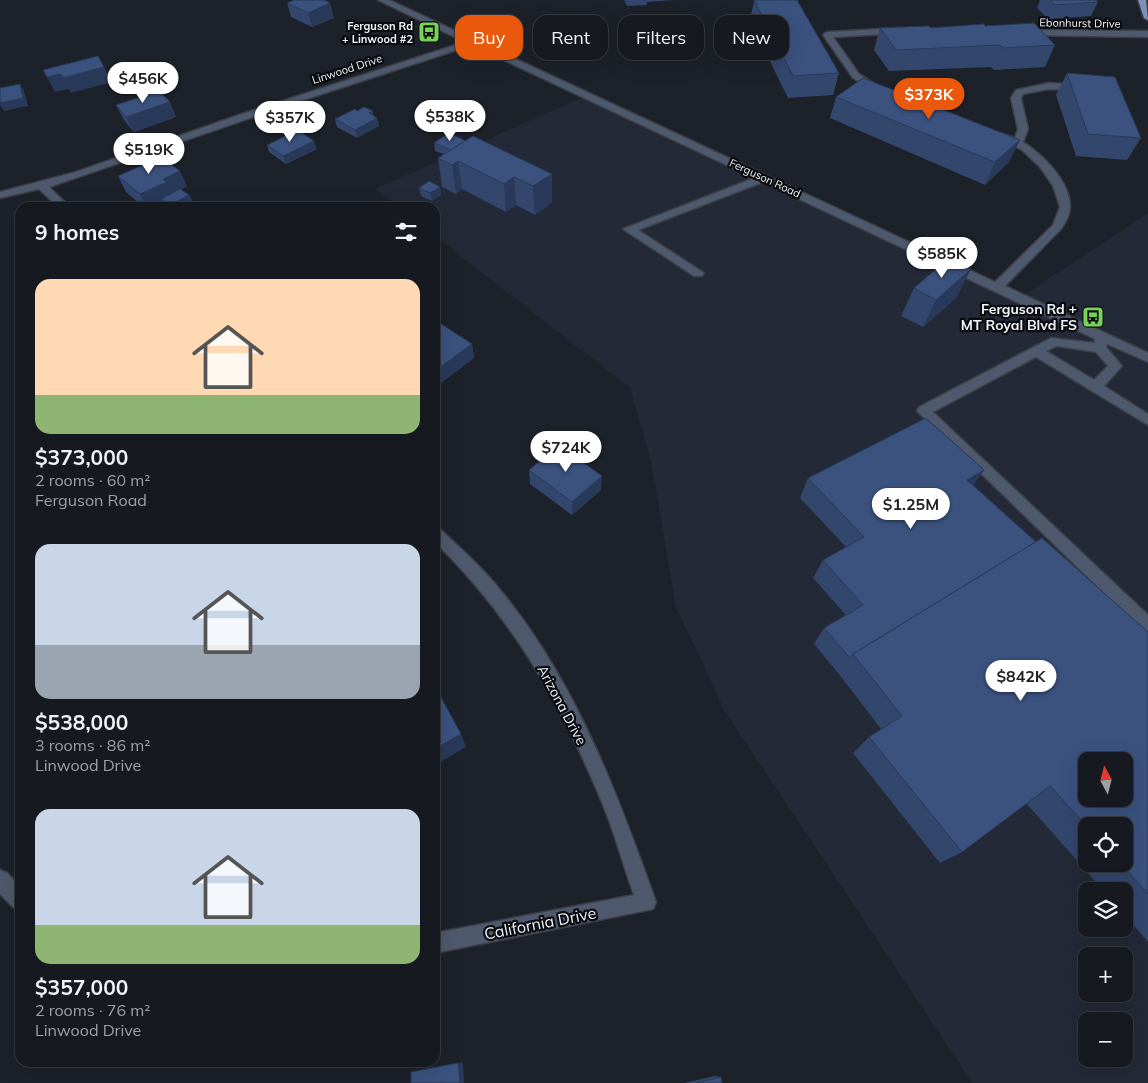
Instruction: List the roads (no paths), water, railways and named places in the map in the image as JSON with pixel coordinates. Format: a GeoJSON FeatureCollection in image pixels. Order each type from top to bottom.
{"type":"FeatureCollection","features":[{"type":"Feature","properties":{"kind":"main road"},"geometry":{"type":"LineString","coordinates":[[1142,0],[1148,18]]}},
{"type":"Feature","properties":{"kind":"street","name":"Ferguson Road"},"geometry":{"type":"LineString","coordinates":[[382,0],[455,33]]}},
{"type":"Feature","properties":{"kind":"street"},"geometry":{"type":"LineString","coordinates":[[884,93],[856,76],[827,35],[912,31]]}},
{"type":"Feature","properties":{"kind":"street","name":"Ebonhurst Drive"},"geometry":{"type":"LineString","coordinates":[[1017,32],[1099,35],[1148,34]]}},
{"type":"Feature","properties":{"kind":"street","name":"Linwood Drive"},"geometry":{"type":"LineString","coordinates":[[0,195],[43,187],[245,116],[455,48]]}},
{"type":"Feature","properties":{"kind":"street","name":"Ferguson Road"},"geometry":{"type":"LineString","coordinates":[[512,60],[997,287],[1101,342],[1148,358]]}},
{"type":"Feature","properties":{"kind":"street"},"geometry":{"type":"LineString","coordinates":[[1018,143],[1022,129],[1016,98],[1019,92],[1049,86],[1074,87]]}},
{"type":"Feature","properties":{"kind":"street"},"geometry":{"type":"LineString","coordinates":[[987,131],[1018,143],[1049,172],[1061,188],[1064,216],[1056,227],[997,287]]}},
{"type":"Feature","properties":{"kind":"street"},"geometry":{"type":"LineString","coordinates":[[698,273],[629,229],[764,178]]}},
{"type":"Feature","properties":{"kind":"street"},"geometry":{"type":"LineString","coordinates":[[43,187],[59,202]]}},
{"type":"Feature","properties":{"kind":"street"},"geometry":{"type":"LineString","coordinates":[[1096,387],[1116,366],[1101,342],[1055,341],[1038,352],[924,411],[1148,625]]}},
{"type":"Feature","properties":{"kind":"street"},"geometry":{"type":"LineString","coordinates":[[1038,352],[1148,420]]}},
{"type":"Feature","properties":{"kind":"street","name":"Arizona Drive"},"geometry":{"type":"LineString","coordinates":[[440,538],[476,572],[505,608],[543,667],[581,739],[611,803],[646,902]]}},
{"type":"Feature","properties":{"kind":"street"},"geometry":{"type":"LineString","coordinates":[[0,880],[15,895]]}},
{"type":"Feature","properties":{"kind":"street","name":"California Drive"},"geometry":{"type":"LineString","coordinates":[[440,942],[646,902]]}},
{"type":"Feature","properties":{"kind":"place","name":"Ferguson Rd + Linwood #2"},"geometry":{"type":"Point","coordinates":[429,32]}},
{"type":"Feature","properties":{"kind":"place","name":"Ferguson Rd + MT Royal Blvd FS"},"geometry":{"type":"Point","coordinates":[1093,317]}}]}
